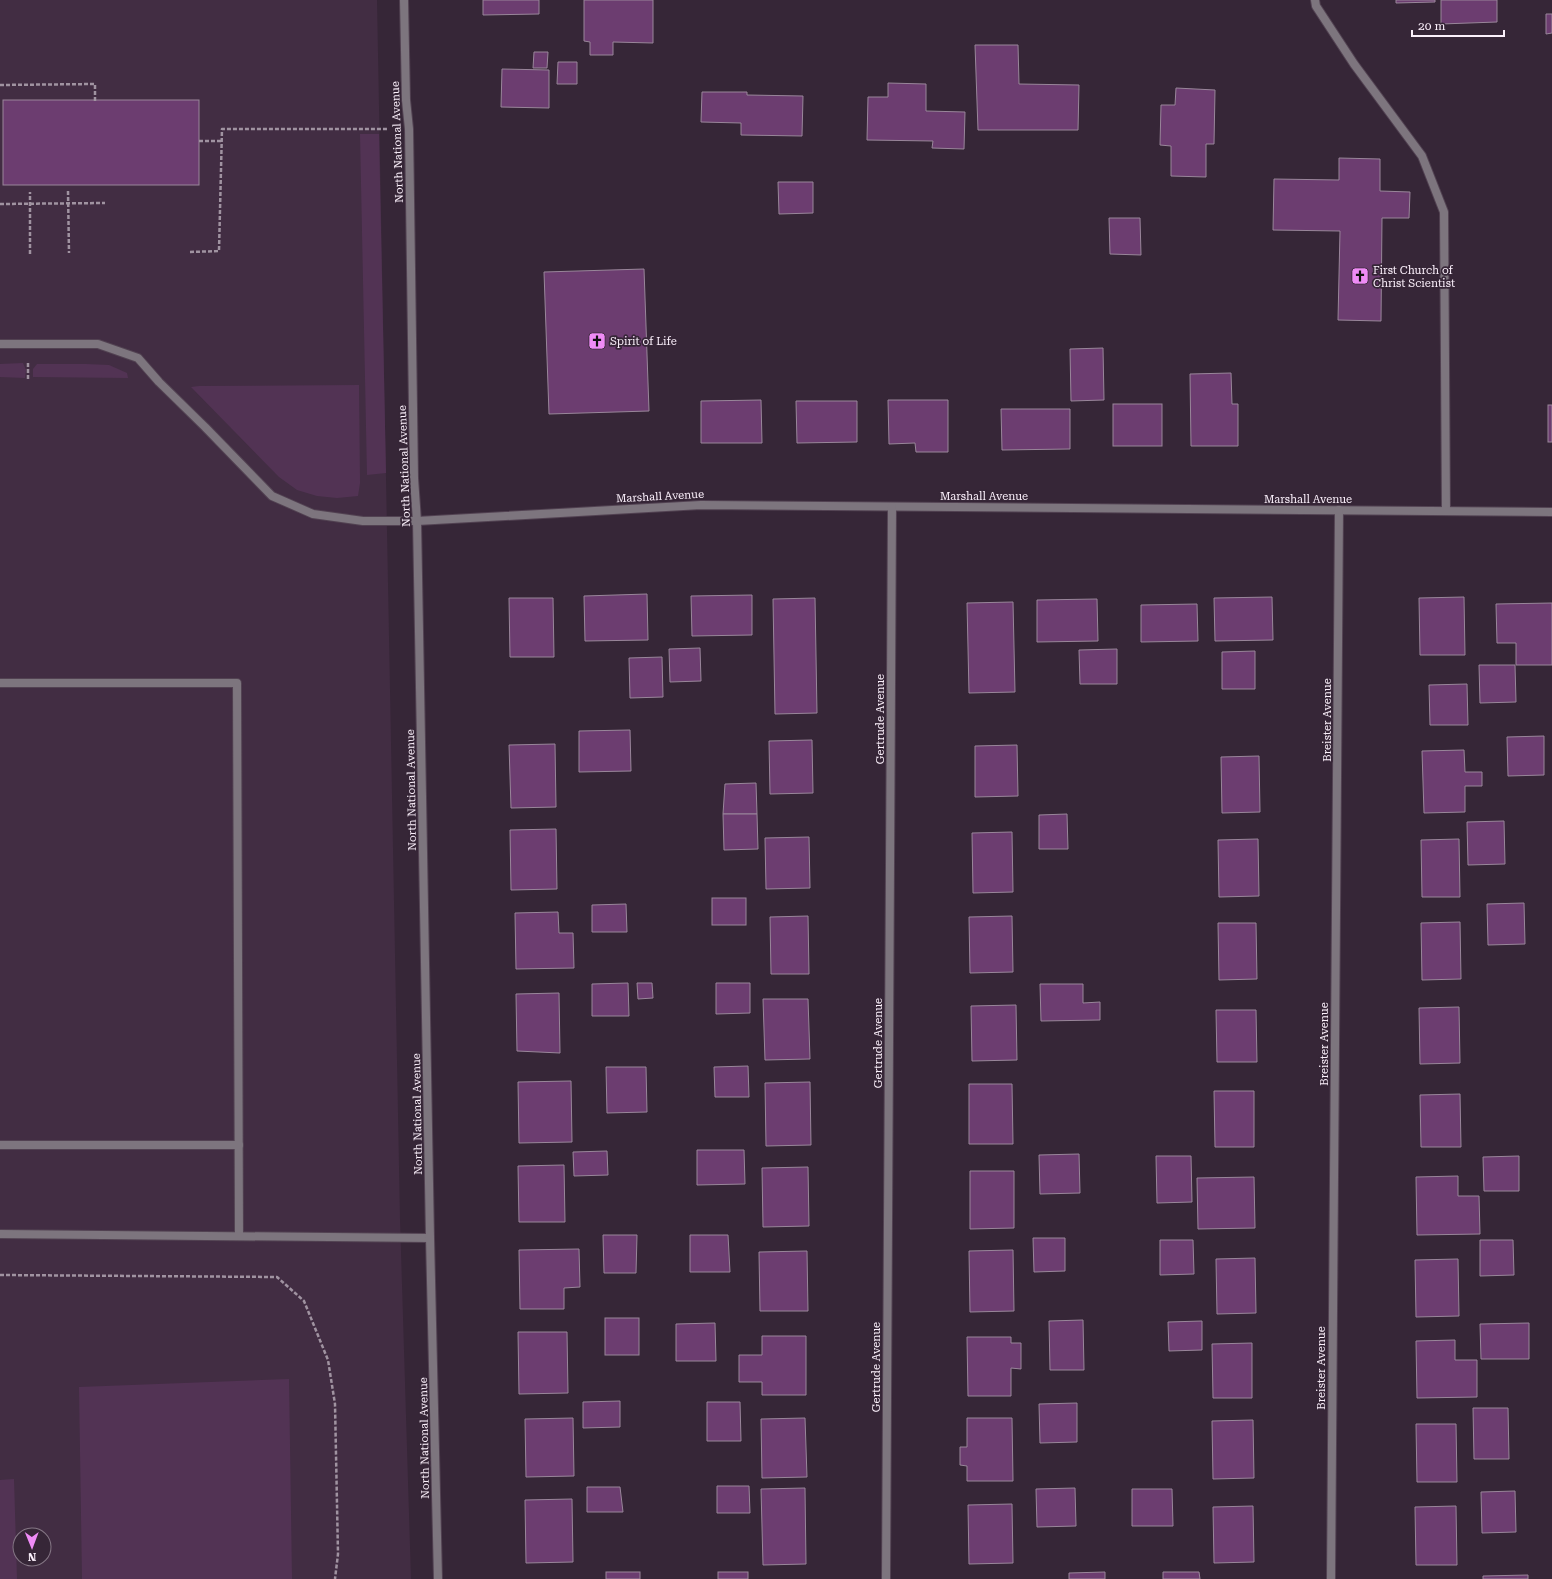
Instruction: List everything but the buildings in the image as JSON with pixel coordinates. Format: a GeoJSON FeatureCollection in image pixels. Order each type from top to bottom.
{"type":"FeatureCollection","features":[{"type":"Feature","properties":{"kind":"street","name":"North National Avenue"},"geometry":{"type":"LineString","coordinates":[[404,0],[406,100],[409,129],[414,478],[417,521],[430,1238],[438,1579]]}},
{"type":"Feature","properties":{"kind":"street"},"geometry":{"type":"LineString","coordinates":[[1314,0],[1316,6],[1354,64],[1422,156],[1444,212],[1446,511]]}},
{"type":"Feature","properties":{"kind":"street","name":"Marshall Avenue"},"geometry":{"type":"LineString","coordinates":[[0,344],[98,344],[138,358],[159,382],[272,496],[313,514],[363,521],[417,521],[701,505],[1552,512]]}},
{"type":"Feature","properties":{"kind":"street","name":"Gertrude Avenue"},"geometry":{"type":"LineString","coordinates":[[886,1579],[892,507]]}},
{"type":"Feature","properties":{"kind":"street","name":"Breister Avenue"},"geometry":{"type":"LineString","coordinates":[[1331,1579],[1339,510]]}},
{"type":"Feature","properties":{"kind":"street"},"geometry":{"type":"LineString","coordinates":[[0,683],[238,683],[239,1236]]}},
{"type":"Feature","properties":{"kind":"street"},"geometry":{"type":"LineString","coordinates":[[0,1145],[238,1145]]}},
{"type":"Feature","properties":{"kind":"street"},"geometry":{"type":"LineString","coordinates":[[0,1234],[430,1238]]}},
{"type":"Feature","properties":{"kind":"path"},"geometry":{"type":"LineString","coordinates":[[0,85],[95,84],[95,101]]}},
{"type":"Feature","properties":{"kind":"path"},"geometry":{"type":"LineString","coordinates":[[190,252],[219,251],[222,129],[409,129]]}},
{"type":"Feature","properties":{"kind":"path"},"geometry":{"type":"LineString","coordinates":[[199,141],[221,141]]}},
{"type":"Feature","properties":{"kind":"path"},"geometry":{"type":"LineString","coordinates":[[68,191],[69,253]]}},
{"type":"Feature","properties":{"kind":"path"},"geometry":{"type":"LineString","coordinates":[[30,192],[30,254]]}},
{"type":"Feature","properties":{"kind":"path"},"geometry":{"type":"LineString","coordinates":[[0,204],[105,203]]}},
{"type":"Feature","properties":{"kind":"path"},"geometry":{"type":"LineString","coordinates":[[0,1275],[277,1278],[304,1301],[328,1360],[335,1404],[338,1554],[335,1579]]}},
{"type":"Feature","properties":{"kind":"shaded area"},"geometry":{"type":"Polygon","coordinates":[[[0,0],[377,0],[400,1219],[411,1579],[0,1579],[0,0]]]}},
{"type":"Feature","properties":{"kind":"shaded area"},"geometry":{"type":"Polygon","coordinates":[[[360,134],[379,134],[386,473],[367,475],[360,134]]]}},
{"type":"Feature","properties":{"kind":"shaded area"},"geometry":{"type":"Polygon","coordinates":[[[23,363],[26,370],[25,378],[0,377],[0,364],[23,363]]]}},
{"type":"Feature","properties":{"kind":"shaded area"},"geometry":{"type":"Polygon","coordinates":[[[37,364],[109,365],[127,373],[128,378],[33,377],[33,369],[37,364]]]}},
{"type":"Feature","properties":{"kind":"shaded area"},"geometry":{"type":"Polygon","coordinates":[[[359,385],[360,483],[358,496],[337,498],[317,496],[297,490],[279,477],[191,387],[199,386],[359,385]]]}},
{"type":"Feature","properties":{"kind":"shaded area"},"geometry":{"type":"Polygon","coordinates":[[[289,1379],[292,1579],[82,1579],[79,1387],[289,1379]]]}},
{"type":"Feature","properties":{"kind":"shaded area"},"geometry":{"type":"Polygon","coordinates":[[[14,1479],[15,1527],[12,1527],[12,1567],[17,1567],[17,1579],[0,1579],[0,1480],[14,1479]]]}},
{"type":"Feature","properties":{"kind":"place","name":"First Church of Christ Scientist"},"geometry":{"type":"Point","coordinates":[1360,276]}},
{"type":"Feature","properties":{"kind":"place","name":"Spirit of Life"},"geometry":{"type":"Point","coordinates":[597,341]}}]}
